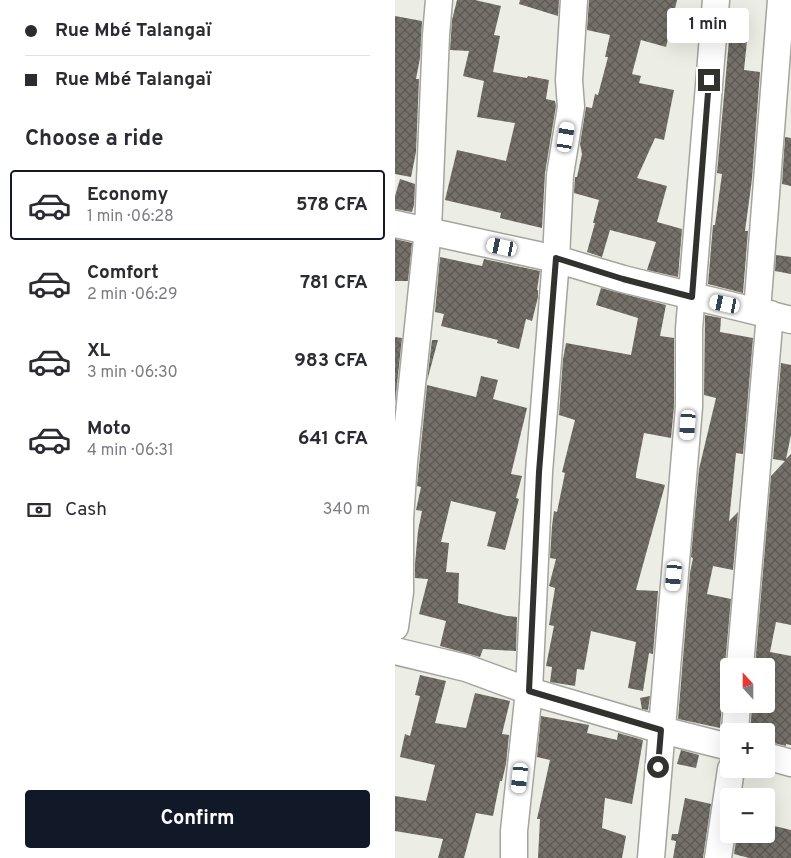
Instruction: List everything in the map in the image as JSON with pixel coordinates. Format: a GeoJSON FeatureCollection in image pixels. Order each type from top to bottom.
{"type":"FeatureCollection","features":[{"type":"Feature","properties":{"kind":"street"},"geometry":{"type":"LineString","coordinates":[[395,627],[400,592],[400,519],[428,230],[439,0]]}},
{"type":"Feature","properties":{"kind":"street"},"geometry":{"type":"LineString","coordinates":[[513,858],[514,831],[529,691],[539,472],[556,258],[560,175],[571,107],[569,80],[574,0]]}},
{"type":"Feature","properties":{"kind":"street"},"geometry":{"type":"LineString","coordinates":[[651,858],[689,407],[689,329],[716,0]]}},
{"type":"Feature","properties":{"kind":"street"},"geometry":{"type":"LineString","coordinates":[[741,658],[773,315],[781,0]]}},
{"type":"Feature","properties":{"kind":"street"},"geometry":{"type":"LineString","coordinates":[[395,224],[556,258],[623,279],[773,315]]}},
{"type":"Feature","properties":{"kind":"street"},"geometry":{"type":"LineString","coordinates":[[395,651],[466,668],[529,691],[661,730],[720,745]]}},
{"type":"Feature","properties":{"kind":"street"},"geometry":{"type":"LineString","coordinates":[[775,759],[791,763]]}},
{"type":"Feature","properties":{"kind":"street"},"geometry":{"type":"LineString","coordinates":[[718,858],[730,778]]}},
{"type":"Feature","properties":{"kind":"building"},"geometry":{"type":"Polygon","coordinates":[[[457,0],[475,0],[501,6],[494,35],[500,36],[493,72],[549,80],[546,99],[555,101],[556,106],[545,173],[542,228],[500,218],[501,213],[445,200],[457,150],[506,161],[515,123],[477,117],[484,81],[463,76],[469,51],[450,50],[452,20],[457,0]]]}},
{"type":"Feature","properties":{"kind":"building"},"geometry":{"type":"Polygon","coordinates":[[[520,0],[559,0],[558,16],[519,4],[520,0]]]}},
{"type":"Feature","properties":{"kind":"building"},"geometry":{"type":"Polygon","coordinates":[[[589,0],[677,0],[666,47],[641,40],[632,74],[641,76],[639,83],[674,90],[664,140],[655,138],[637,178],[667,186],[657,222],[682,229],[678,277],[647,270],[656,242],[610,230],[602,257],[587,252],[599,200],[574,193],[575,177],[577,177],[582,154],[580,144],[586,107],[592,108],[595,94],[598,95],[608,57],[605,57],[610,35],[587,30],[589,0]]]}},
{"type":"Feature","properties":{"kind":"building"},"geometry":{"type":"Polygon","coordinates":[[[395,16],[422,21],[420,58],[416,79],[419,79],[416,152],[411,177],[395,174],[395,16]]]}},
{"type":"Feature","properties":{"kind":"building"},"geometry":{"type":"Polygon","coordinates":[[[730,29],[748,31],[744,70],[760,72],[752,179],[745,231],[748,231],[743,293],[708,284],[713,225],[715,225],[722,174],[717,173],[730,29]]]}},
{"type":"Feature","properties":{"kind":"building"},"geometry":{"type":"Polygon","coordinates":[[[785,137],[791,138],[791,186],[782,184],[785,137]]]}},
{"type":"Feature","properties":{"kind":"building"},"geometry":{"type":"Polygon","coordinates":[[[400,179],[415,184],[412,212],[395,209],[395,196],[400,179]]]}},
{"type":"Feature","properties":{"kind":"building"},"geometry":{"type":"Polygon","coordinates":[[[395,239],[412,243],[408,281],[395,281],[395,239]]]}},
{"type":"Feature","properties":{"kind":"building"},"geometry":{"type":"Polygon","coordinates":[[[776,255],[791,257],[791,274],[775,271],[776,255]]]}},
{"type":"Feature","properties":{"kind":"building"},"geometry":{"type":"Polygon","coordinates":[[[440,257],[482,266],[484,259],[540,271],[537,290],[538,297],[532,321],[526,319],[519,349],[497,343],[498,340],[441,326],[444,314],[435,312],[440,257]]]}},
{"type":"Feature","properties":{"kind":"building"},"geometry":{"type":"Polygon","coordinates":[[[601,288],[666,305],[660,336],[674,338],[674,406],[671,438],[644,433],[636,474],[636,478],[665,485],[636,590],[658,591],[653,654],[649,653],[643,691],[628,688],[636,642],[591,631],[584,670],[577,669],[575,686],[550,682],[552,667],[546,666],[554,626],[549,625],[555,588],[549,586],[556,559],[550,558],[552,526],[554,511],[557,512],[565,473],[562,472],[575,420],[559,415],[566,343],[631,355],[638,318],[596,305],[601,288]]]}},
{"type":"Feature","properties":{"kind":"building"},"geometry":{"type":"Polygon","coordinates":[[[705,315],[721,318],[720,332],[753,338],[743,454],[736,453],[729,521],[738,512],[733,570],[713,566],[707,594],[731,599],[726,658],[720,658],[720,728],[678,719],[699,469],[716,398],[704,395],[705,315]]]}},
{"type":"Feature","properties":{"kind":"building"},"geometry":{"type":"Polygon","coordinates":[[[395,337],[402,338],[395,403],[395,337]]]}},
{"type":"Feature","properties":{"kind":"building"},"geometry":{"type":"Polygon","coordinates":[[[432,340],[438,340],[427,381],[432,340]]]}},
{"type":"Feature","properties":{"kind":"building"},"geometry":{"type":"Polygon","coordinates":[[[781,363],[791,365],[791,435],[786,459],[791,454],[791,625],[776,622],[770,652],[791,656],[791,745],[786,744],[786,746],[775,743],[775,723],[751,723],[752,713],[775,713],[775,658],[756,658],[771,476],[785,461],[773,459],[781,363]]]}},
{"type":"Feature","properties":{"kind":"building"},"geometry":{"type":"Polygon","coordinates":[[[481,376],[498,380],[493,399],[527,408],[511,474],[522,476],[516,498],[519,499],[505,550],[487,546],[496,512],[451,501],[441,542],[449,543],[446,572],[459,573],[458,603],[517,617],[516,651],[483,649],[480,657],[440,646],[446,621],[419,614],[428,579],[415,578],[415,564],[422,511],[416,510],[421,487],[417,486],[427,385],[476,397],[481,376]]]}},
{"type":"Feature","properties":{"kind":"building"},"geometry":{"type":"Polygon","coordinates":[[[420,675],[446,681],[435,723],[466,728],[475,693],[510,701],[502,734],[509,735],[506,764],[502,781],[500,781],[493,816],[476,813],[464,858],[438,858],[443,839],[395,831],[395,796],[426,801],[435,765],[400,757],[405,734],[410,736],[420,696],[415,695],[420,675]]]}},
{"type":"Feature","properties":{"kind":"building"},"geometry":{"type":"Polygon","coordinates":[[[650,696],[648,710],[642,709],[640,698],[650,696]]]}},
{"type":"Feature","properties":{"kind":"building"},"geometry":{"type":"Polygon","coordinates":[[[541,716],[589,725],[587,733],[617,740],[618,733],[643,740],[632,804],[605,798],[602,828],[626,836],[622,858],[538,858],[540,819],[537,819],[550,760],[537,757],[541,716]]]}},
{"type":"Feature","properties":{"kind":"building"},"geometry":{"type":"Polygon","coordinates":[[[681,750],[699,755],[696,768],[677,764],[681,750]]]}},
{"type":"Feature","properties":{"kind":"building"},"geometry":{"type":"Polygon","coordinates":[[[685,798],[711,804],[703,858],[673,858],[676,841],[671,840],[672,834],[678,834],[685,798]]]}},
{"type":"Feature","properties":{"kind":"building"},"geometry":{"type":"Polygon","coordinates":[[[775,826],[791,830],[791,858],[749,858],[734,854],[736,843],[775,843],[775,826]]]}},
{"type":"Feature","properties":{"kind":"route"},"geometry":{"type":"LineString","coordinates":[[658,767],[661,730],[529,691],[539,472],[556,258],[623,279],[692,297],[709,80]]}}]}
